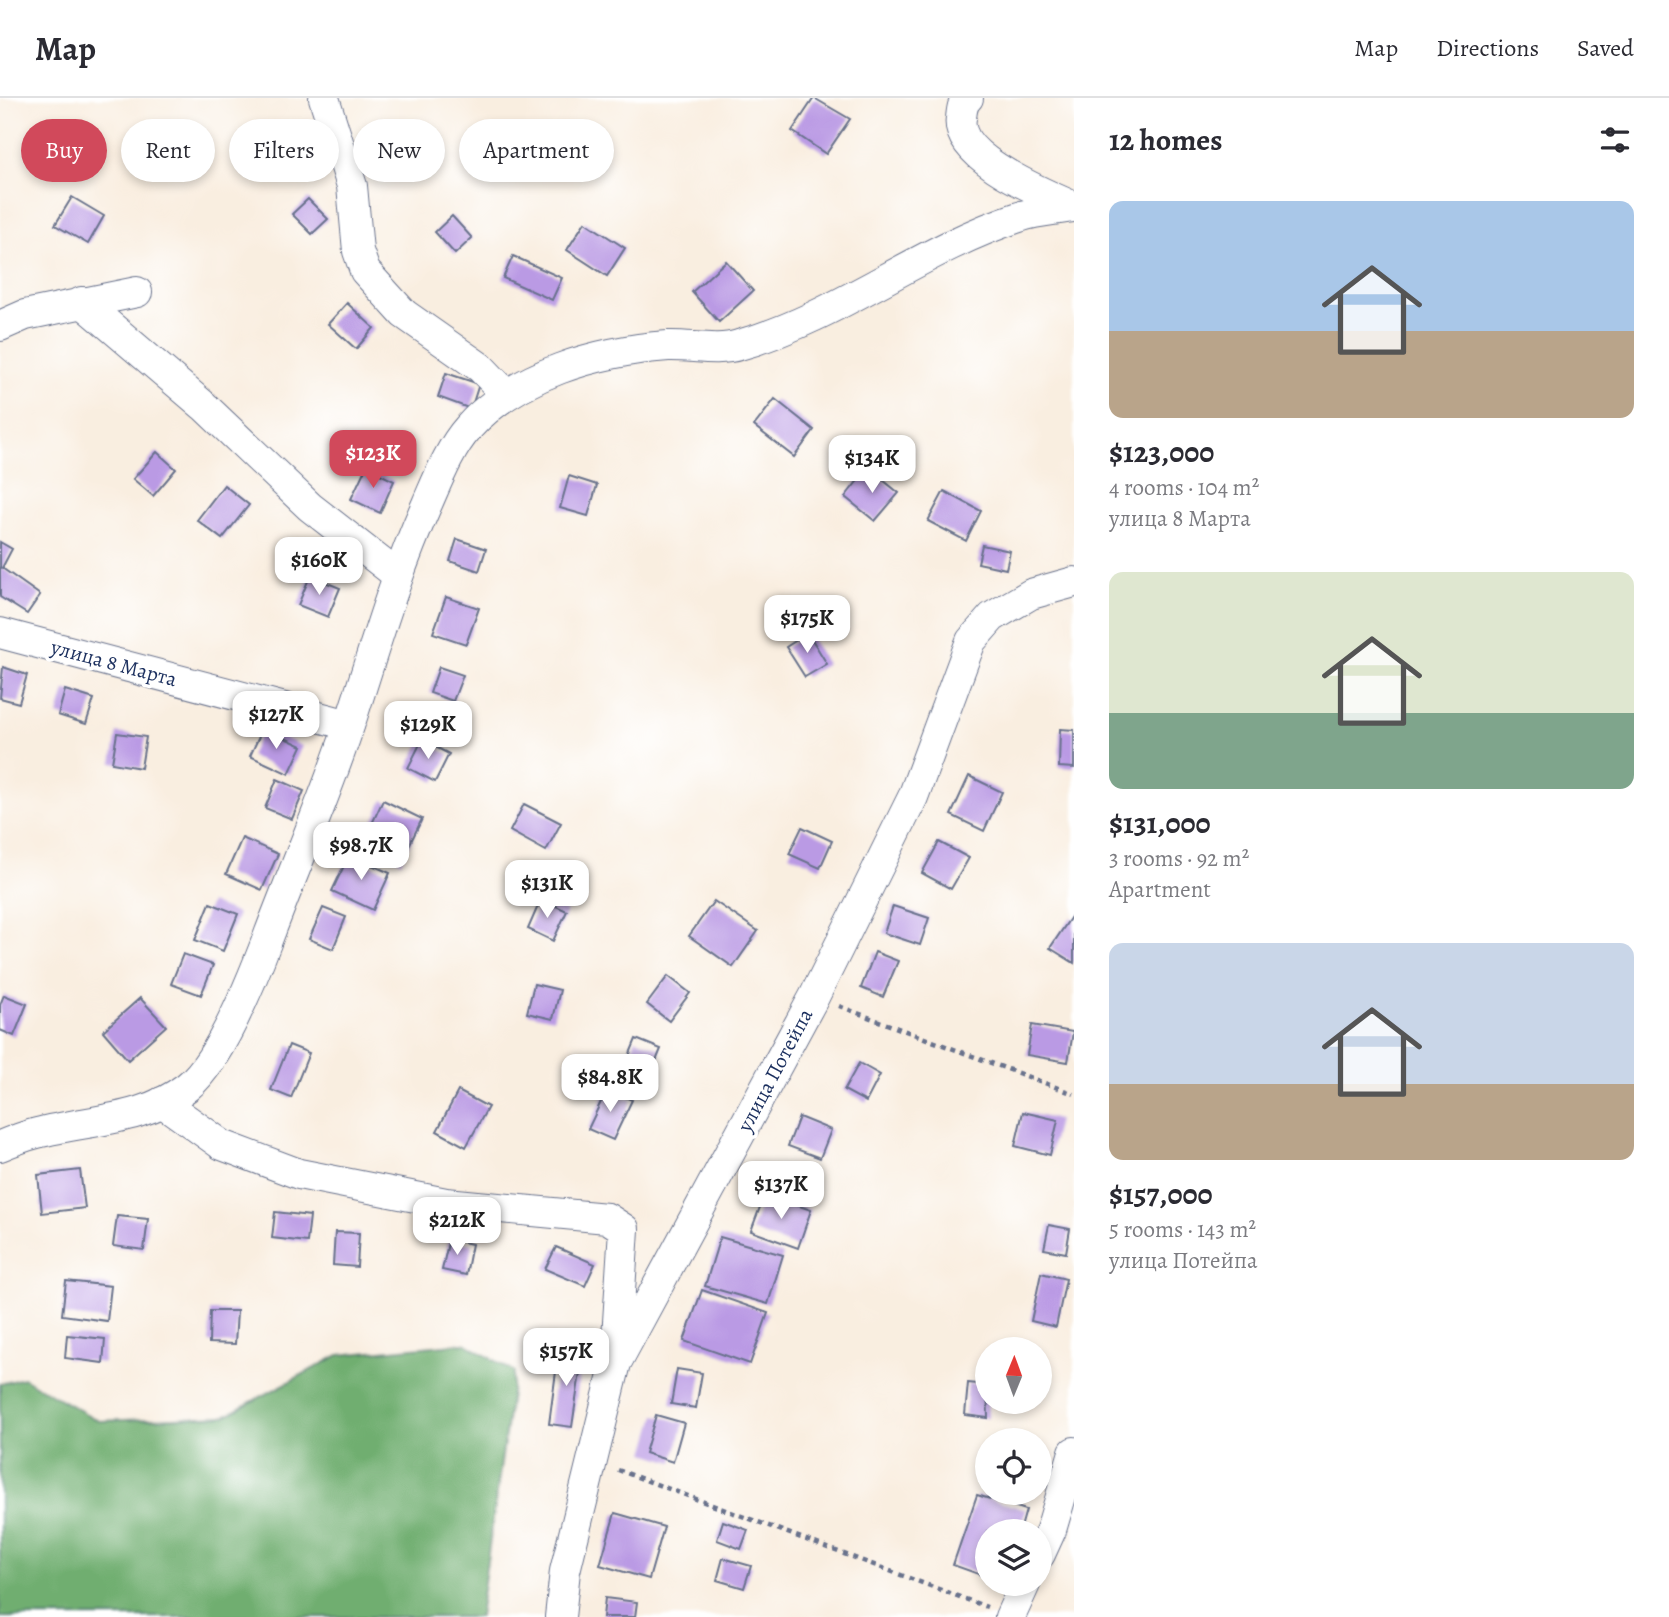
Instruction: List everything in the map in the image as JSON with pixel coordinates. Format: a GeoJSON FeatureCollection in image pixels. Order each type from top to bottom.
{"type":"FeatureCollection","features":[{"type":"Feature","properties":{"kind":"street"},"geometry":{"type":"LineString","coordinates":[[324,98],[352,186],[358,251],[365,271],[404,314],[481,368],[505,393]]}},
{"type":"Feature","properties":{"kind":"street"},"geometry":{"type":"LineString","coordinates":[[968,98],[963,103],[959,126],[973,152],[1021,182],[1074,207]]}},
{"type":"Feature","properties":{"kind":"street"},"geometry":{"type":"LineString","coordinates":[[0,1146],[39,1132],[114,1120],[149,1110],[190,1085],[220,1043],[253,979],[349,725],[397,574],[441,472],[466,430],[505,393],[597,356],[669,346],[733,347],[769,337],[829,312],[899,270],[955,242],[1022,215],[1074,207]]}},
{"type":"Feature","properties":{"kind":"street"},"geometry":{"type":"LineString","coordinates":[[0,326],[25,315],[137,292]]}},
{"type":"Feature","properties":{"kind":"street"},"geometry":{"type":"LineString","coordinates":[[82,302],[204,406],[310,508],[397,574]]}},
{"type":"Feature","properties":{"kind":"street","name":"улица Потейпа"},"geometry":{"type":"LineString","coordinates":[[560,1617],[565,1571],[616,1363],[814,997],[913,797],[971,641],[992,617],[1031,594],[1074,582]]}},
{"type":"Feature","properties":{"kind":"street","name":"улица 8 Марта"},"geometry":{"type":"LineString","coordinates":[[0,633],[349,725]]}},
{"type":"Feature","properties":{"kind":"street"},"geometry":{"type":"LineString","coordinates":[[162,1102],[222,1145],[299,1174],[446,1203],[607,1218],[624,1229],[616,1363]]}},
{"type":"Feature","properties":{"kind":"street"},"geometry":{"type":"LineString","coordinates":[[1052,1527],[1074,1452]]}},
{"type":"Feature","properties":{"kind":"street"},"geometry":{"type":"LineString","coordinates":[[1010,1616],[1020,1596]]}},
{"type":"Feature","properties":{"kind":"path"},"geometry":{"type":"LineString","coordinates":[[814,997],[1074,1094]]}},
{"type":"Feature","properties":{"kind":"path"},"geometry":{"type":"LineString","coordinates":[[591,1460],[1010,1616]]}},
{"type":"Feature","properties":{"kind":"green space"},"geometry":{"type":"Polygon","coordinates":[[[465,1343],[514,1372],[479,1617],[0,1617],[0,1384],[23,1378],[99,1421],[225,1416],[339,1355],[465,1343]]]}},
{"type":"Feature","properties":{"kind":"building"},"geometry":{"type":"Polygon","coordinates":[[[814,98],[850,119],[826,154],[792,131],[814,98]]]}},
{"type":"Feature","properties":{"kind":"building"},"geometry":{"type":"Polygon","coordinates":[[[72,197],[104,216],[88,244],[55,225],[72,197]]]}},
{"type":"Feature","properties":{"kind":"building"},"geometry":{"type":"Polygon","coordinates":[[[308,199],[328,219],[312,234],[292,214],[308,199]]]}},
{"type":"Feature","properties":{"kind":"building"},"geometry":{"type":"Polygon","coordinates":[[[452,216],[472,238],[455,254],[435,232],[452,216]]]}},
{"type":"Feature","properties":{"kind":"building"},"geometry":{"type":"Polygon","coordinates":[[[585,222],[625,248],[607,276],[567,250],[585,222]]]}},
{"type":"Feature","properties":{"kind":"building"},"geometry":{"type":"Polygon","coordinates":[[[513,256],[562,278],[552,300],[503,278],[513,256]]]}},
{"type":"Feature","properties":{"kind":"building"},"geometry":{"type":"Polygon","coordinates":[[[726,261],[753,291],[719,322],[692,292],[726,261]]]}},
{"type":"Feature","properties":{"kind":"building"},"geometry":{"type":"Polygon","coordinates":[[[347,303],[374,328],[356,349],[328,324],[347,303]]]}},
{"type":"Feature","properties":{"kind":"building"},"geometry":{"type":"Polygon","coordinates":[[[446,373],[479,384],[471,409],[438,397],[446,373]]]}},
{"type":"Feature","properties":{"kind":"building"},"geometry":{"type":"Polygon","coordinates":[[[775,399],[814,430],[794,457],[754,426],[775,399]]]}},
{"type":"Feature","properties":{"kind":"building"},"geometry":{"type":"Polygon","coordinates":[[[157,452],[176,469],[153,496],[133,479],[157,452]]]}},
{"type":"Feature","properties":{"kind":"building"},"geometry":{"type":"Polygon","coordinates":[[[366,467],[394,481],[380,513],[351,499],[366,467]]]}},
{"type":"Feature","properties":{"kind":"building"},"geometry":{"type":"Polygon","coordinates":[[[868,468],[899,493],[875,521],[845,497],[868,468]]]}},
{"type":"Feature","properties":{"kind":"building"},"geometry":{"type":"Polygon","coordinates":[[[569,476],[597,485],[588,516],[560,508],[569,476]]]}},
{"type":"Feature","properties":{"kind":"building"},"geometry":{"type":"Polygon","coordinates":[[[224,485],[249,505],[222,539],[197,520],[224,485]]]}},
{"type":"Feature","properties":{"kind":"building"},"geometry":{"type":"Polygon","coordinates":[[[944,491],[981,511],[966,541],[928,521],[944,491]]]}},
{"type":"Feature","properties":{"kind":"building"},"geometry":{"type":"Polygon","coordinates":[[[457,539],[486,549],[479,571],[450,561],[457,539]]]}},
{"type":"Feature","properties":{"kind":"building"},"geometry":{"type":"Polygon","coordinates":[[[0,542],[12,549],[2,568],[40,595],[27,614],[0,597],[0,542]]]}},
{"type":"Feature","properties":{"kind":"building"},"geometry":{"type":"Polygon","coordinates":[[[982,545],[1010,551],[1006,569],[978,563],[982,545]]]}},
{"type":"Feature","properties":{"kind":"building"},"geometry":{"type":"Polygon","coordinates":[[[310,576],[340,588],[328,617],[298,605],[310,576]]]}},
{"type":"Feature","properties":{"kind":"building"},"geometry":{"type":"Polygon","coordinates":[[[446,597],[479,608],[466,644],[433,633],[446,597]]]}},
{"type":"Feature","properties":{"kind":"building"},"geometry":{"type":"Polygon","coordinates":[[[808,633],[827,664],[805,677],[786,647],[808,633]]]}},
{"type":"Feature","properties":{"kind":"building"},"geometry":{"type":"Polygon","coordinates":[[[3,667],[27,675],[19,703],[0,698],[3,667]]]}},
{"type":"Feature","properties":{"kind":"building"},"geometry":{"type":"Polygon","coordinates":[[[439,667],[463,675],[453,701],[430,693],[439,667]]]}},
{"type":"Feature","properties":{"kind":"building"},"geometry":{"type":"Polygon","coordinates":[[[65,690],[94,699],[86,724],[58,715],[65,690]]]}},
{"type":"Feature","properties":{"kind":"building"},"geometry":{"type":"Polygon","coordinates":[[[263,728],[302,746],[289,774],[250,756],[263,728]]]}},
{"type":"Feature","properties":{"kind":"building"},"geometry":{"type":"Polygon","coordinates":[[[1060,729],[1074,730],[1074,768],[1059,767],[1060,729]]]}},
{"type":"Feature","properties":{"kind":"building"},"geometry":{"type":"Polygon","coordinates":[[[117,733],[146,737],[141,768],[112,763],[117,733]]]}},
{"type":"Feature","properties":{"kind":"building"},"geometry":{"type":"Polygon","coordinates":[[[422,740],[449,754],[435,782],[408,768],[422,740]]]}},
{"type":"Feature","properties":{"kind":"building"},"geometry":{"type":"Polygon","coordinates":[[[969,776],[1002,792],[984,831],[951,815],[969,776]]]}},
{"type":"Feature","properties":{"kind":"building"},"geometry":{"type":"Polygon","coordinates":[[[277,779],[304,791],[292,819],[265,808],[277,779]]]}},
{"type":"Feature","properties":{"kind":"building"},"geometry":{"type":"Polygon","coordinates":[[[383,800],[422,819],[401,862],[363,843],[383,800]]]}},
{"type":"Feature","properties":{"kind":"building"},"geometry":{"type":"Polygon","coordinates":[[[524,804],[561,823],[546,851],[510,831],[524,804]]]}},
{"type":"Feature","properties":{"kind":"building"},"geometry":{"type":"Polygon","coordinates":[[[802,827],[832,841],[820,868],[789,854],[802,827]]]}},
{"type":"Feature","properties":{"kind":"building"},"geometry":{"type":"Polygon","coordinates":[[[242,838],[278,854],[262,890],[226,874],[242,838]]]}},
{"type":"Feature","properties":{"kind":"building"},"geometry":{"type":"Polygon","coordinates":[[[939,842],[969,858],[951,889],[922,873],[939,842]]]}},
{"type":"Feature","properties":{"kind":"building"},"geometry":{"type":"Polygon","coordinates":[[[349,855],[390,873],[373,910],[332,891],[349,855]]]}},
{"type":"Feature","properties":{"kind":"building"},"geometry":{"type":"Polygon","coordinates":[[[541,899],[567,911],[553,941],[528,929],[541,899]]]}},
{"type":"Feature","properties":{"kind":"building"},"geometry":{"type":"Polygon","coordinates":[[[714,901],[758,931],[733,967],[689,936],[714,901]]]}},
{"type":"Feature","properties":{"kind":"building"},"geometry":{"type":"Polygon","coordinates":[[[210,903],[238,914],[223,951],[195,940],[210,903]]]}},
{"type":"Feature","properties":{"kind":"building"},"geometry":{"type":"Polygon","coordinates":[[[893,906],[929,918],[920,945],[884,933],[893,906]]]}},
{"type":"Feature","properties":{"kind":"building"},"geometry":{"type":"Polygon","coordinates":[[[323,908],[346,917],[333,949],[309,939],[323,908]]]}},
{"type":"Feature","properties":{"kind":"building"},"geometry":{"type":"Polygon","coordinates":[[[1071,917],[1074,919],[1074,963],[1050,948],[1071,917]]]}},
{"type":"Feature","properties":{"kind":"building"},"geometry":{"type":"Polygon","coordinates":[[[875,952],[898,961],[883,997],[861,988],[875,952]]]}},
{"type":"Feature","properties":{"kind":"building"},"geometry":{"type":"Polygon","coordinates":[[[183,954],[213,965],[201,995],[171,984],[183,954]]]}},
{"type":"Feature","properties":{"kind":"building"},"geometry":{"type":"Polygon","coordinates":[[[668,976],[690,993],[669,1021],[647,1004],[668,976]]]}},
{"type":"Feature","properties":{"kind":"building"},"geometry":{"type":"Polygon","coordinates":[[[534,984],[560,990],[553,1019],[527,1013],[534,984]]]}},
{"type":"Feature","properties":{"kind":"building"},"geometry":{"type":"Polygon","coordinates":[[[4,995],[27,1004],[14,1036],[0,1030],[0,1005],[4,995]]]}},
{"type":"Feature","properties":{"kind":"building"},"geometry":{"type":"Polygon","coordinates":[[[140,998],[166,1026],[128,1060],[103,1031],[140,998]]]}},
{"type":"Feature","properties":{"kind":"building"},"geometry":{"type":"Polygon","coordinates":[[[1032,1025],[1073,1032],[1068,1062],[1027,1055],[1032,1025]]]}},
{"type":"Feature","properties":{"kind":"building"},"geometry":{"type":"Polygon","coordinates":[[[636,1039],[661,1049],[649,1078],[624,1068],[636,1039]]]}},
{"type":"Feature","properties":{"kind":"building"},"geometry":{"type":"Polygon","coordinates":[[[289,1045],[309,1053],[291,1098],[271,1090],[289,1045]]]}},
{"type":"Feature","properties":{"kind":"building"},"geometry":{"type":"Polygon","coordinates":[[[859,1063],[880,1075],[866,1102],[844,1090],[859,1063]]]}},
{"type":"Feature","properties":{"kind":"building"},"geometry":{"type":"Polygon","coordinates":[[[607,1089],[632,1100],[613,1140],[588,1129],[607,1089]]]}},
{"type":"Feature","properties":{"kind":"building"},"geometry":{"type":"Polygon","coordinates":[[[458,1091],[488,1107],[466,1147],[437,1131],[458,1091]]]}},
{"type":"Feature","properties":{"kind":"building"},"geometry":{"type":"Polygon","coordinates":[[[1023,1112],[1058,1120],[1050,1155],[1015,1146],[1023,1112]]]}},
{"type":"Feature","properties":{"kind":"building"},"geometry":{"type":"Polygon","coordinates":[[[799,1117],[831,1130],[820,1158],[788,1146],[799,1117]]]}},
{"type":"Feature","properties":{"kind":"building"},"geometry":{"type":"Polygon","coordinates":[[[80,1170],[85,1208],[42,1213],[38,1175],[80,1170]]]}},
{"type":"Feature","properties":{"kind":"building"},"geometry":{"type":"Polygon","coordinates":[[[765,1194],[811,1210],[798,1248],[751,1231],[765,1194]]]}},
{"type":"Feature","properties":{"kind":"building"},"geometry":{"type":"Polygon","coordinates":[[[275,1212],[310,1216],[307,1242],[272,1238],[275,1212]]]}},
{"type":"Feature","properties":{"kind":"building"},"geometry":{"type":"Polygon","coordinates":[[[117,1216],[148,1219],[144,1250],[113,1246],[117,1216]]]}},
{"type":"Feature","properties":{"kind":"building"},"geometry":{"type":"Polygon","coordinates":[[[1049,1225],[1070,1229],[1066,1253],[1044,1249],[1049,1225]]]}},
{"type":"Feature","properties":{"kind":"building"},"geometry":{"type":"Polygon","coordinates":[[[335,1232],[359,1233],[357,1267],[333,1265],[335,1232]]]}},
{"type":"Feature","properties":{"kind":"building"},"geometry":{"type":"Polygon","coordinates":[[[720,1237],[783,1255],[768,1304],[705,1286],[720,1237]]]}},
{"type":"Feature","properties":{"kind":"building"},"geometry":{"type":"Polygon","coordinates":[[[449,1239],[472,1244],[466,1275],[442,1270],[449,1239]]]}},
{"type":"Feature","properties":{"kind":"building"},"geometry":{"type":"Polygon","coordinates":[[[556,1247],[595,1264],[585,1286],[545,1269],[556,1247]]]}},
{"type":"Feature","properties":{"kind":"building"},"geometry":{"type":"Polygon","coordinates":[[[1041,1273],[1066,1279],[1056,1327],[1031,1321],[1041,1273]]]}},
{"type":"Feature","properties":{"kind":"building"},"geometry":{"type":"Polygon","coordinates":[[[66,1281],[111,1286],[107,1321],[62,1315],[66,1281]]]}},
{"type":"Feature","properties":{"kind":"building"},"geometry":{"type":"Polygon","coordinates":[[[702,1290],[768,1313],[750,1364],[684,1341],[702,1290]]]}},
{"type":"Feature","properties":{"kind":"building"},"geometry":{"type":"Polygon","coordinates":[[[210,1311],[237,1311],[235,1344],[209,1343],[210,1311]]]}},
{"type":"Feature","properties":{"kind":"building"},"geometry":{"type":"Polygon","coordinates":[[[67,1335],[105,1339],[103,1363],[65,1358],[67,1335]]]}},
{"type":"Feature","properties":{"kind":"building"},"geometry":{"type":"Polygon","coordinates":[[[559,1349],[583,1352],[572,1427],[549,1424],[559,1349]]]}},
{"type":"Feature","properties":{"kind":"building"},"geometry":{"type":"Polygon","coordinates":[[[677,1369],[702,1373],[696,1408],[671,1404],[677,1369]]]}},
{"type":"Feature","properties":{"kind":"building"},"geometry":{"type":"Polygon","coordinates":[[[968,1383],[975,1384],[975,1414],[988,1414],[988,1418],[965,1415],[968,1383]]]}},
{"type":"Feature","properties":{"kind":"building"},"geometry":{"type":"Polygon","coordinates":[[[656,1415],[684,1423],[673,1462],[645,1453],[656,1415]]]}},
{"type":"Feature","properties":{"kind":"building"},"geometry":{"type":"Polygon","coordinates":[[[975,1501],[975,1505],[1010,1505],[1026,1510],[1023,1519],[975,1519],[975,1573],[953,1565],[975,1501]]]}},
{"type":"Feature","properties":{"kind":"building"},"geometry":{"type":"Polygon","coordinates":[[[615,1513],[664,1527],[649,1579],[600,1565],[615,1513]]]}},
{"type":"Feature","properties":{"kind":"building"},"geometry":{"type":"Polygon","coordinates":[[[723,1521],[748,1530],[741,1549],[717,1540],[723,1521]]]}},
{"type":"Feature","properties":{"kind":"building"},"geometry":{"type":"Polygon","coordinates":[[[723,1558],[751,1566],[744,1588],[717,1580],[723,1558]]]}},
{"type":"Feature","properties":{"kind":"building"},"geometry":{"type":"Polygon","coordinates":[[[605,1598],[637,1602],[635,1617],[603,1617],[605,1598]]]}}]}
